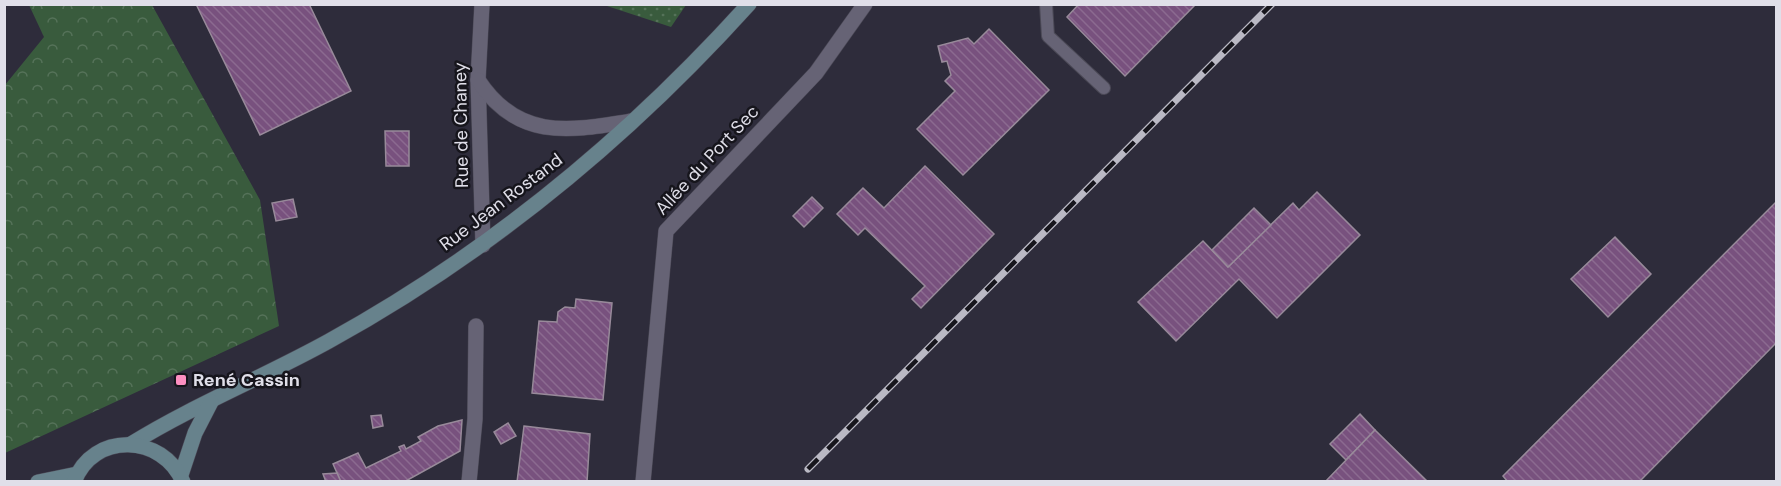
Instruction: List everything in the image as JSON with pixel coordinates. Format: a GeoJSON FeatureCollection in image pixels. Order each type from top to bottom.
{"type":"FeatureCollection","features":[{"type":"Feature","properties":{"kind":"main road","name":"Rue Jean Rostand"},"geometry":{"type":"LineString","coordinates":[[131,444],[173,418],[211,402],[330,341],[483,245],[550,194],[659,100],[749,4]]}},
{"type":"Feature","properties":{"kind":"main road"},"geometry":{"type":"LineString","coordinates":[[182,478],[195,433],[211,402]]}},
{"type":"Feature","properties":{"kind":"main road"},"geometry":{"type":"LineString","coordinates":[[38,482],[75,478],[99,451],[115,445],[131,444],[161,453],[182,478]]}},
{"type":"Feature","properties":{"kind":"street","name":"Rue de Chaney"},"geometry":{"type":"LineString","coordinates":[[482,4],[478,80],[483,245]]}},
{"type":"Feature","properties":{"kind":"street","name":"Allée du Port Sec"},"geometry":{"type":"LineString","coordinates":[[642,482],[666,231],[816,73],[865,4]]}},
{"type":"Feature","properties":{"kind":"street"},"geometry":{"type":"LineString","coordinates":[[478,80],[491,100],[530,125],[554,129],[580,129],[632,121]]}},
{"type":"Feature","properties":{"kind":"street"},"geometry":{"type":"LineString","coordinates":[[469,482],[476,419],[476,326]]}},
{"type":"Feature","properties":{"kind":"lane"},"geometry":{"type":"LineString","coordinates":[[1046,4],[1048,36],[1104,88]]}},
{"type":"Feature","properties":{"kind":"green space"},"geometry":{"type":"Polygon","coordinates":[[[686,4],[671,27],[604,5],[686,4]]]}},
{"type":"Feature","properties":{"kind":"green space"},"geometry":{"type":"Polygon","coordinates":[[[29,5],[152,5],[260,200],[279,326],[5,453],[5,85],[44,37],[29,5]]]}},
{"type":"Feature","properties":{"kind":"building"},"geometry":{"type":"Polygon","coordinates":[[[196,4],[309,4],[351,91],[260,135],[196,4]]]}},
{"type":"Feature","properties":{"kind":"building"},"geometry":{"type":"Polygon","coordinates":[[[1079,4],[1196,4],[1125,76],[1067,17],[1079,4]]]}},
{"type":"Feature","properties":{"kind":"building"},"geometry":{"type":"Polygon","coordinates":[[[989,29],[1049,90],[963,175],[917,129],[955,91],[945,81],[951,75],[947,61],[942,62],[938,46],[968,38],[974,44],[989,29]]]}},
{"type":"Feature","properties":{"kind":"building"},"geometry":{"type":"Polygon","coordinates":[[[385,131],[409,131],[409,166],[386,166],[385,131]]]}},
{"type":"Feature","properties":{"kind":"building"},"geometry":{"type":"Polygon","coordinates":[[[925,166],[994,234],[921,308],[912,299],[925,286],[865,228],[858,235],[837,214],[863,188],[884,208],[925,166]]]}},
{"type":"Feature","properties":{"kind":"building"},"geometry":{"type":"Polygon","coordinates":[[[1317,192],[1360,235],[1277,318],[1239,279],[1176,341],[1138,302],[1203,241],[1228,267],[1293,203],[1299,210],[1317,192]]]}},
{"type":"Feature","properties":{"kind":"building"},"geometry":{"type":"Polygon","coordinates":[[[812,197],[823,208],[804,227],[793,216],[812,197]]]}},
{"type":"Feature","properties":{"kind":"building"},"geometry":{"type":"Polygon","coordinates":[[[293,199],[297,217],[276,221],[272,203],[293,199]]]}},
{"type":"Feature","properties":{"kind":"building"},"geometry":{"type":"Polygon","coordinates":[[[1776,202],[1776,343],[1639,482],[1508,482],[1503,476],[1776,202]]]}},
{"type":"Feature","properties":{"kind":"building"},"geometry":{"type":"Polygon","coordinates":[[[1254,208],[1271,225],[1228,267],[1212,250],[1254,208]]]}},
{"type":"Feature","properties":{"kind":"building"},"geometry":{"type":"Polygon","coordinates":[[[1615,237],[1651,274],[1608,317],[1571,279],[1615,237]]]}},
{"type":"Feature","properties":{"kind":"building"},"geometry":{"type":"Polygon","coordinates":[[[576,299],[612,303],[603,400],[532,393],[539,321],[557,322],[558,312],[565,307],[575,308],[576,299]]]}},
{"type":"Feature","properties":{"kind":"building"},"geometry":{"type":"Polygon","coordinates":[[[1360,414],[1375,430],[1346,460],[1330,444],[1360,414]]]}},
{"type":"Feature","properties":{"kind":"building"},"geometry":{"type":"Polygon","coordinates":[[[381,415],[383,426],[373,428],[371,416],[381,415]]]}},
{"type":"Feature","properties":{"kind":"building"},"geometry":{"type":"Polygon","coordinates":[[[462,420],[460,451],[404,482],[341,482],[333,464],[358,453],[366,468],[401,451],[399,447],[404,445],[406,449],[421,441],[418,437],[438,426],[462,420]]]}},
{"type":"Feature","properties":{"kind":"building"},"geometry":{"type":"Polygon","coordinates":[[[508,423],[516,436],[501,444],[494,432],[508,423]]]}},
{"type":"Feature","properties":{"kind":"building"},"geometry":{"type":"Polygon","coordinates":[[[524,426],[590,434],[587,482],[517,482],[524,426]]]}},
{"type":"Feature","properties":{"kind":"building"},"geometry":{"type":"Polygon","coordinates":[[[1375,430],[1428,482],[1325,482],[1375,430]]]}},
{"type":"Feature","properties":{"kind":"building"},"geometry":{"type":"Polygon","coordinates":[[[337,473],[341,482],[326,482],[323,474],[337,473]]]}},
{"type":"Feature","properties":{"kind":"railway"},"geometry":{"type":"LineString","coordinates":[[808,469],[1272,4]]}},
{"type":"Feature","properties":{"kind":"place","name":"René Cassin"},"geometry":{"type":"Point","coordinates":[181,380]}}]}
